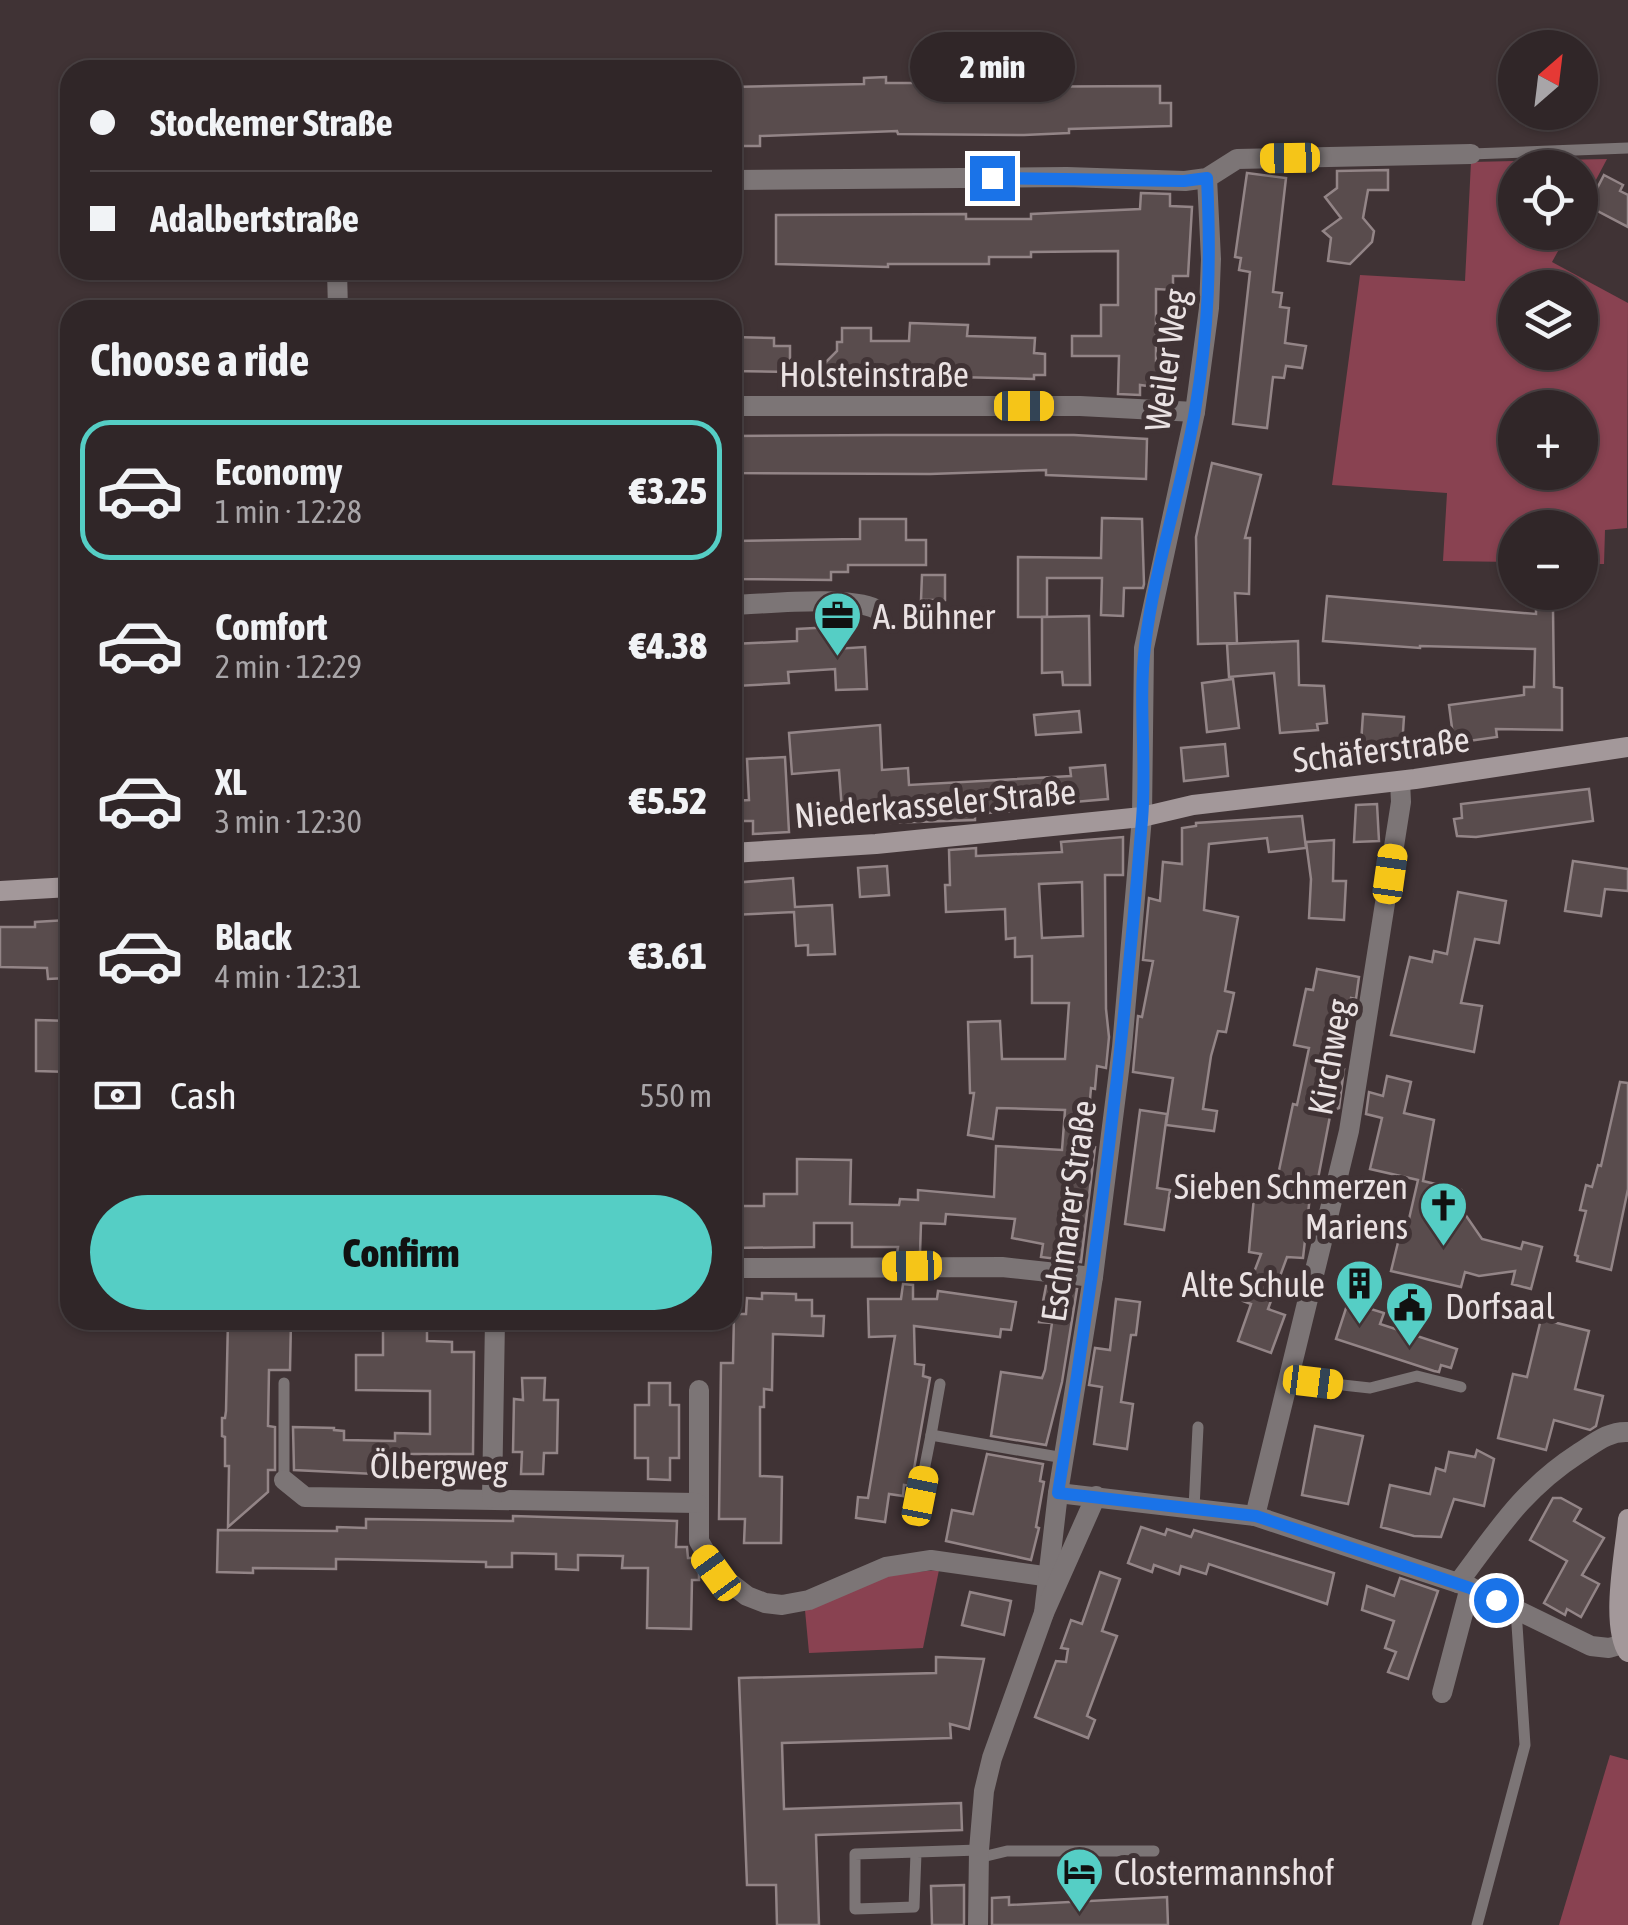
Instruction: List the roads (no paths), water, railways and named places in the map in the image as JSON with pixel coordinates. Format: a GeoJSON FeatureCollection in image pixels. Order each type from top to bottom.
{"type":"FeatureCollection","features":[{"type":"Feature","properties":{"kind":"street"},"geometry":{"type":"LineString","coordinates":[[742,180],[1184,181],[1207,178],[1237,160],[1471,154]]}},
{"type":"Feature","properties":{"kind":"street","name":"Weiler Weg"},"geometry":{"type":"LineString","coordinates":[[1142,816],[1144,648],[1195,412],[1209,308],[1207,178]]}},
{"type":"Feature","properties":{"kind":"street","name":"Holsteinstraße"},"geometry":{"type":"LineString","coordinates":[[742,406],[1080,406],[1195,412]]}},
{"type":"Feature","properties":{"kind":"street"},"geometry":{"type":"LineString","coordinates":[[742,605],[843,602],[876,609]]}},
{"type":"Feature","properties":{"kind":"street","name":"Schäferstraße"},"geometry":{"type":"LineString","coordinates":[[1142,816],[1193,805],[1628,747]]}},
{"type":"Feature","properties":{"kind":"street","name":"Kirchweg"},"geometry":{"type":"LineString","coordinates":[[1256,1516],[1349,1131],[1380,946],[1400,780]]}},
{"type":"Feature","properties":{"kind":"street","name":"Niederkasseler Straße"},"geometry":{"type":"LineString","coordinates":[[742,851],[876,844],[1142,816]]}},
{"type":"Feature","properties":{"kind":"street","name":"Eschmarer Straße"},"geometry":{"type":"LineString","coordinates":[[1054,1578],[1058,1493],[1094,1277],[1122,1047],[1142,816]]}},
{"type":"Feature","properties":{"kind":"street"},"geometry":{"type":"LineString","coordinates":[[0,890],[60,887]]}},
{"type":"Feature","properties":{"kind":"street"},"geometry":{"type":"LineString","coordinates":[[742,1268],[1002,1267],[1094,1277]]}},
{"type":"Feature","properties":{"kind":"street"},"geometry":{"type":"LineString","coordinates":[[492,1498],[495,1330]]}},
{"type":"Feature","properties":{"kind":"street"},"geometry":{"type":"LineString","coordinates":[[699,1390],[699,1541],[704,1556],[731,1585],[764,1604],[810,1600],[886,1566],[931,1560],[1054,1578]]}},
{"type":"Feature","properties":{"kind":"street"},"geometry":{"type":"LineString","coordinates":[[1442,1693],[1464,1586],[1526,1494],[1545,1475],[1604,1436],[1628,1432]]}},
{"type":"Feature","properties":{"kind":"street","name":"Ölbergweg"},"geometry":{"type":"LineString","coordinates":[[284,1480],[305,1497],[697,1503]]}},
{"type":"Feature","properties":{"kind":"street"},"geometry":{"type":"LineString","coordinates":[[1058,1493],[1256,1516],[1464,1586],[1591,1646],[1609,1648],[1626,1648],[1620,1616],[1628,1518]]}},
{"type":"Feature","properties":{"kind":"street","name":"Eschmarer Straße"},"geometry":{"type":"LineString","coordinates":[[978,1925],[978,1854],[984,1791],[992,1758],[1054,1578],[1096,1496]]}},
{"type":"Feature","properties":{"kind":"lane"},"geometry":{"type":"LineString","coordinates":[[1471,154],[1628,148]]}},
{"type":"Feature","properties":{"kind":"lane"},"geometry":{"type":"LineString","coordinates":[[1288,1379],[1370,1388],[1416,1376],[1461,1387]]}},
{"type":"Feature","properties":{"kind":"lane","name":"Ölbergweg"},"geometry":{"type":"LineString","coordinates":[[284,1383],[284,1480]]}},
{"type":"Feature","properties":{"kind":"lane"},"geometry":{"type":"LineString","coordinates":[[920,1496],[940,1384]]}},
{"type":"Feature","properties":{"kind":"lane"},"geometry":{"type":"LineString","coordinates":[[1194,1508],[1198,1426]]}},
{"type":"Feature","properties":{"kind":"lane"},"geometry":{"type":"LineString","coordinates":[[931,1435],[1064,1458]]}},
{"type":"Feature","properties":{"kind":"lane"},"geometry":{"type":"LineString","coordinates":[[1478,1925],[1524,1745],[1516,1610]]}},
{"type":"Feature","properties":{"kind":"lane"},"geometry":{"type":"LineString","coordinates":[[916,1854],[914,1907],[855,1909],[855,1854],[1154,1851]]}},
{"type":"Feature","properties":{"kind":"place","name":"A. Bühner"},"geometry":{"type":"Point","coordinates":[838,658]}},
{"type":"Feature","properties":{"kind":"place","name":"Sieben Schmerzen Mariens"},"geometry":{"type":"Point","coordinates":[1443,1248]}},
{"type":"Feature","properties":{"kind":"place","name":"Alte Schule"},"geometry":{"type":"Point","coordinates":[1360,1326]}},
{"type":"Feature","properties":{"kind":"place","name":"Dorfsaal"},"geometry":{"type":"Point","coordinates":[1410,1348]}},
{"type":"Feature","properties":{"kind":"place","name":"Clostermannshof"},"geometry":{"type":"Point","coordinates":[1079,1914]}}]}
